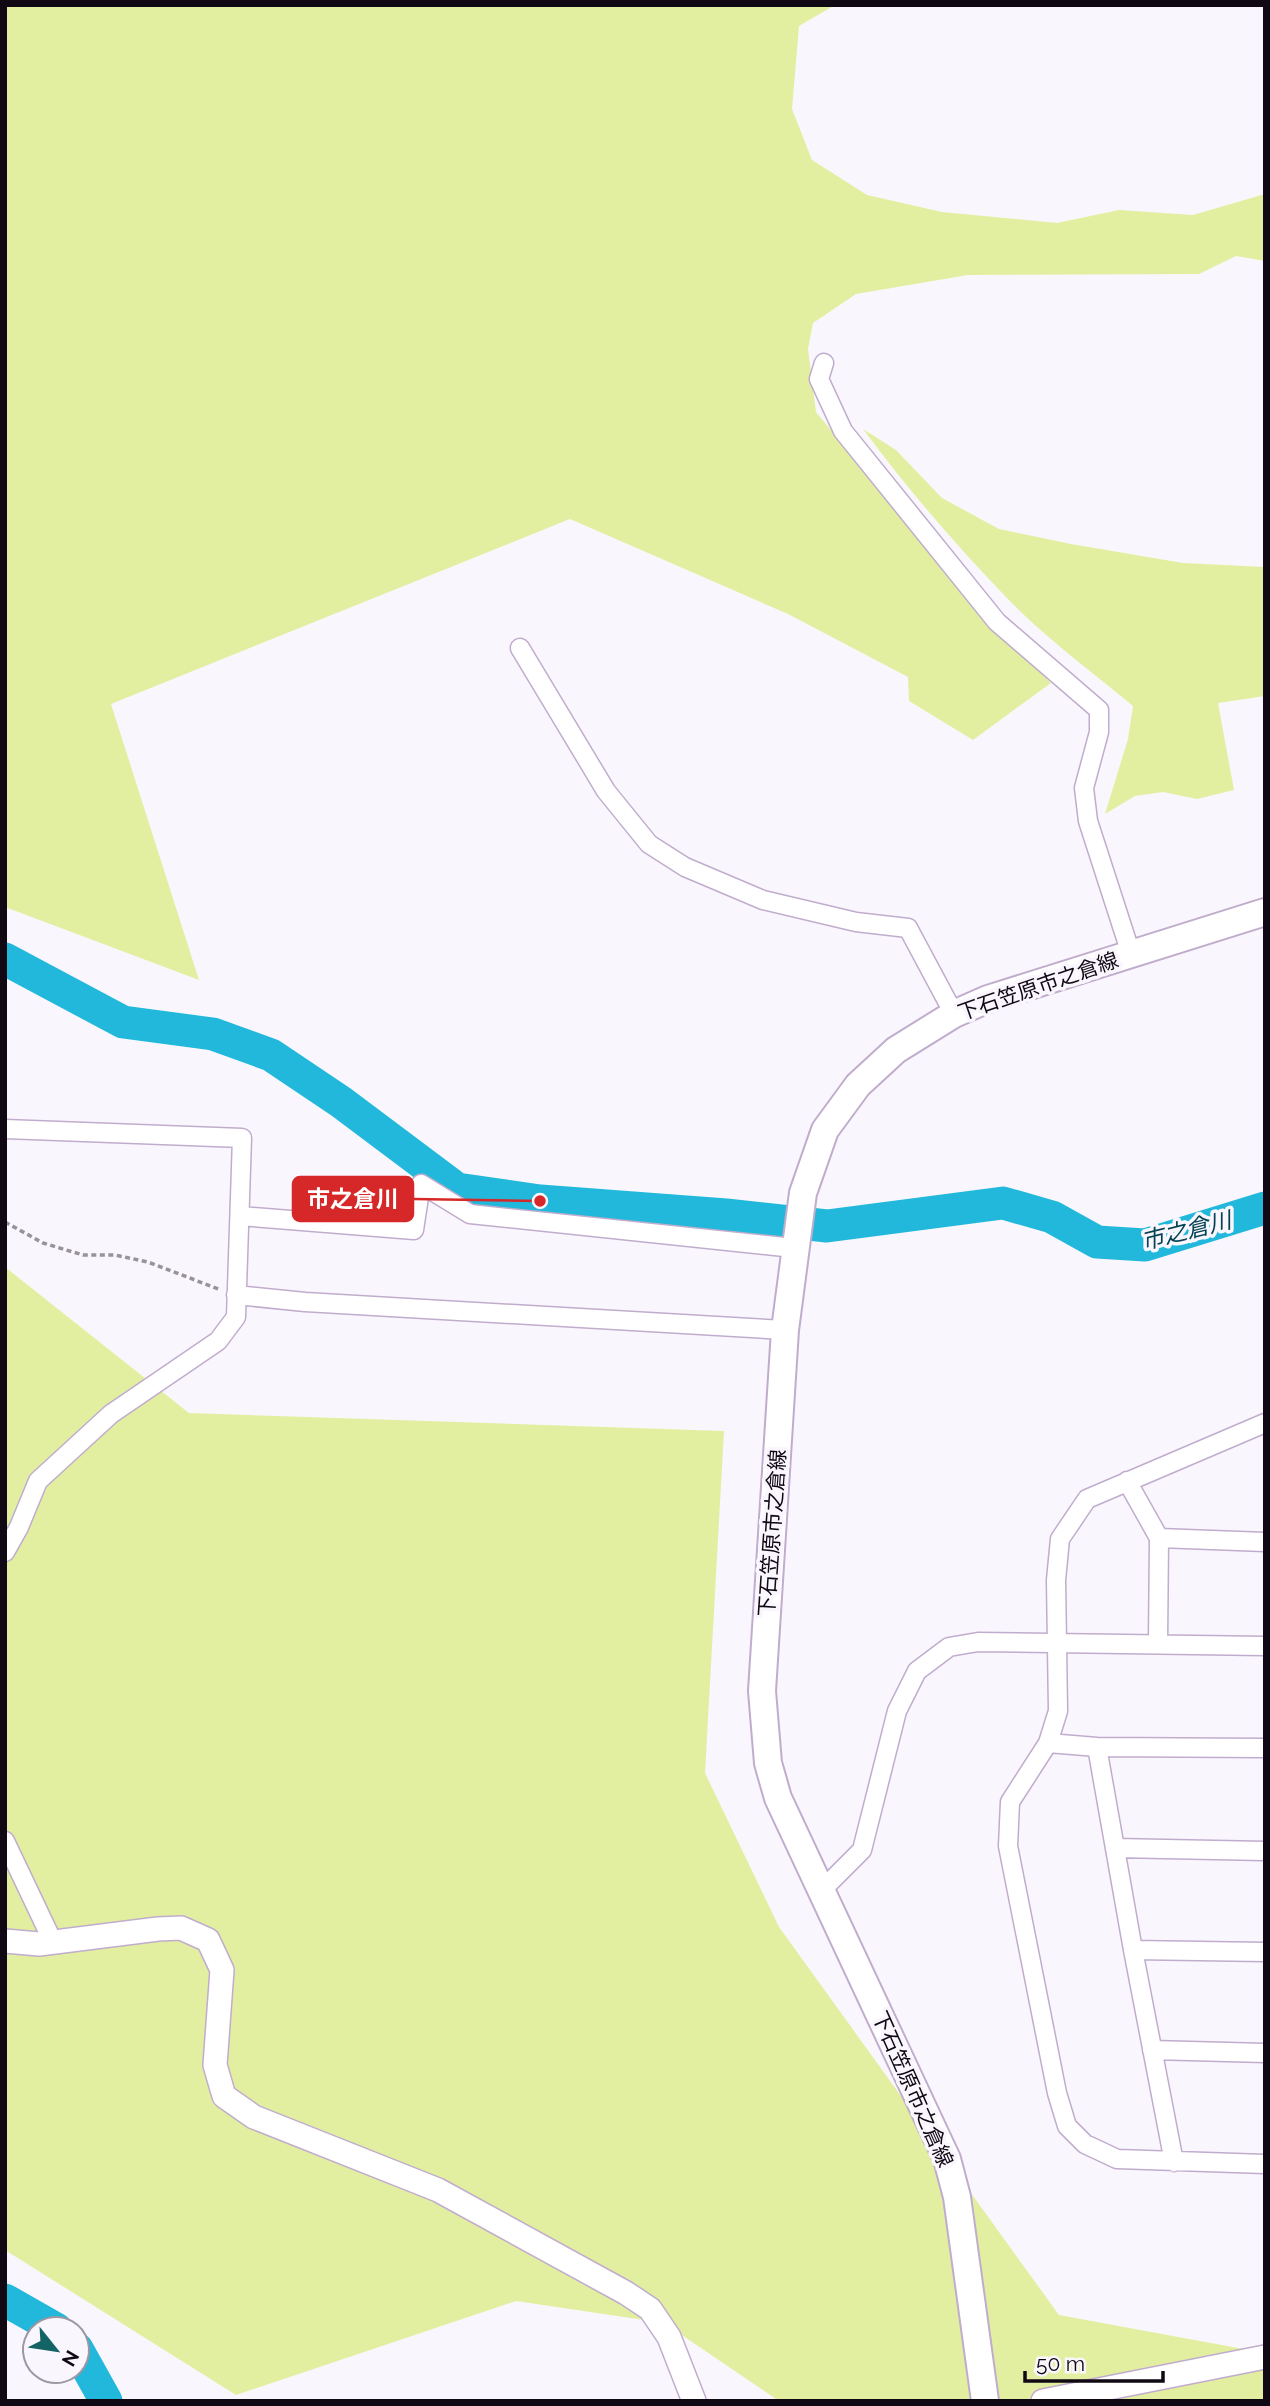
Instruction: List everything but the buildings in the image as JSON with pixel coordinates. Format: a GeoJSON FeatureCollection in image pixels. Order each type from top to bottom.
{"type":"FeatureCollection","features":[{"type":"Feature","properties":{"kind":"main road","name":"下石笠原市之倉線"},"geometry":{"type":"LineString","coordinates":[[985,2401],[957,2197],[947,2159],[778,1798],[768,1762],[762,1691],[785,1330],[803,1193],[825,1130],[858,1085],[896,1050],[954,1014],[988,999],[1265,912]]}},
{"type":"Feature","properties":{"kind":"street"},"geometry":{"type":"LineString","coordinates":[[824,363],[819,379],[842,431],[997,622],[1099,710],[1099,732],[1084,788],[1087,821],[1131,954]]}},
{"type":"Feature","properties":{"kind":"street"},"geometry":{"type":"LineString","coordinates":[[520,648],[606,791],[649,844],[685,867],[763,900],[856,922],[908,928],[954,1014]]}},
{"type":"Feature","properties":{"kind":"street"},"geometry":{"type":"LineString","coordinates":[[5,1129],[242,1138],[236,1317],[218,1340],[111,1414],[38,1481],[19,1527],[5,1552]]}},
{"type":"Feature","properties":{"kind":"street"},"geometry":{"type":"LineString","coordinates":[[240,1216],[414,1230],[421,1184],[470,1214],[794,1248]]}},
{"type":"Feature","properties":{"kind":"street"},"geometry":{"type":"LineString","coordinates":[[236,1296],[785,1330]]}},
{"type":"Feature","properties":{"kind":"street"},"geometry":{"type":"LineString","coordinates":[[1265,1423],[1087,1499],[1060,1539],[1056,1580],[1058,1712],[1048,1743],[1010,1802],[1008,1846],[1056,2093],[1067,2126],[1085,2144],[1116,2159],[1265,2164]]}},
{"type":"Feature","properties":{"kind":"street"},"geometry":{"type":"LineString","coordinates":[[1127,1481],[1160,1538],[1158,1643]]}},
{"type":"Feature","properties":{"kind":"street"},"geometry":{"type":"LineString","coordinates":[[1160,1538],[1265,1542]]}},
{"type":"Feature","properties":{"kind":"street"},"geometry":{"type":"LineString","coordinates":[[821,1891],[862,1850],[897,1711],[917,1671],[948,1647],[978,1642],[1265,1646]]}},
{"type":"Feature","properties":{"kind":"street"},"geometry":{"type":"LineString","coordinates":[[1048,1743],[1097,1747],[1265,1748]]}},
{"type":"Feature","properties":{"kind":"street"},"geometry":{"type":"LineString","coordinates":[[1097,1747],[1174,2162]]}},
{"type":"Feature","properties":{"kind":"street"},"geometry":{"type":"LineString","coordinates":[[5,1841],[53,1942]]}},
{"type":"Feature","properties":{"kind":"street"},"geometry":{"type":"LineString","coordinates":[[1115,1848],[1265,1851]]}},
{"type":"Feature","properties":{"kind":"street"},"geometry":{"type":"LineString","coordinates":[[5,1941],[39,1944],[181,1928],[208,1940],[222,1970],[215,2065],[224,2096],[254,2117],[438,2190],[626,2293],[650,2309],[668,2337],[694,2401]]}},
{"type":"Feature","properties":{"kind":"street"},"geometry":{"type":"LineString","coordinates":[[1133,1950],[1265,1952]]}},
{"type":"Feature","properties":{"kind":"street"},"geometry":{"type":"LineString","coordinates":[[1152,2050],[1265,2053]]}},
{"type":"Feature","properties":{"kind":"street"},"geometry":{"type":"LineString","coordinates":[[1043,2401],[1265,2357]]}},
{"type":"Feature","properties":{"kind":"path"},"geometry":{"type":"LineString","coordinates":[[5,1222],[43,1243],[83,1255],[115,1255],[148,1262],[236,1296]]}},
{"type":"Feature","properties":{"kind":"green space"},"geometry":{"type":"Polygon","coordinates":[[[5,5],[835,5],[799,26],[792,109],[812,160],[867,195],[942,212],[1057,223],[1119,210],[1193,215],[1265,194],[1265,261],[1236,256],[1199,274],[968,275],[856,294],[813,323],[808,349],[816,412],[988,619],[1051,683],[973,740],[909,701],[908,677],[788,614],[570,519],[111,704],[199,980],[5,907],[5,5]]]}},
{"type":"Feature","properties":{"kind":"green space"},"geometry":{"type":"Polygon","coordinates":[[[863,429],[896,450],[942,498],[999,529],[1183,563],[1265,567],[1265,696],[1218,703],[1234,790],[1197,799],[1163,792],[1135,796],[1105,814],[1128,739],[1133,706],[1051,639],[1004,595],[931,514],[863,429]]]}},
{"type":"Feature","properties":{"kind":"green space"},"geometry":{"type":"Polygon","coordinates":[[[5,1267],[189,1413],[724,1431],[705,1773],[779,1927],[1059,2315],[1265,2353],[1265,2401],[779,2401],[664,2323],[516,2301],[236,2395],[5,2250],[5,1267]]]}},
{"type":"Feature","properties":{"kind":"waterway","name":"市之倉川"},"geometry":{"type":"LineString","coordinates":[[5,959],[123,1022],[213,1034],[271,1055],[341,1102],[457,1189],[540,1201],[726,1215],[827,1226],[1003,1203],[1052,1217],[1097,1242],[1145,1245],[1265,1208]]}},
{"type":"Feature","properties":{"kind":"waterway"},"geometry":{"type":"LineString","coordinates":[[5,2300],[31,2315]]}},
{"type":"Feature","properties":{"kind":"waterway"},"geometry":{"type":"LineString","coordinates":[[91,2374],[106,2401]]}},
{"type":"Feature","properties":{"kind":"place","name":"市之倉川"},"geometry":{"type":"Point","coordinates":[540,1201]}}]}
